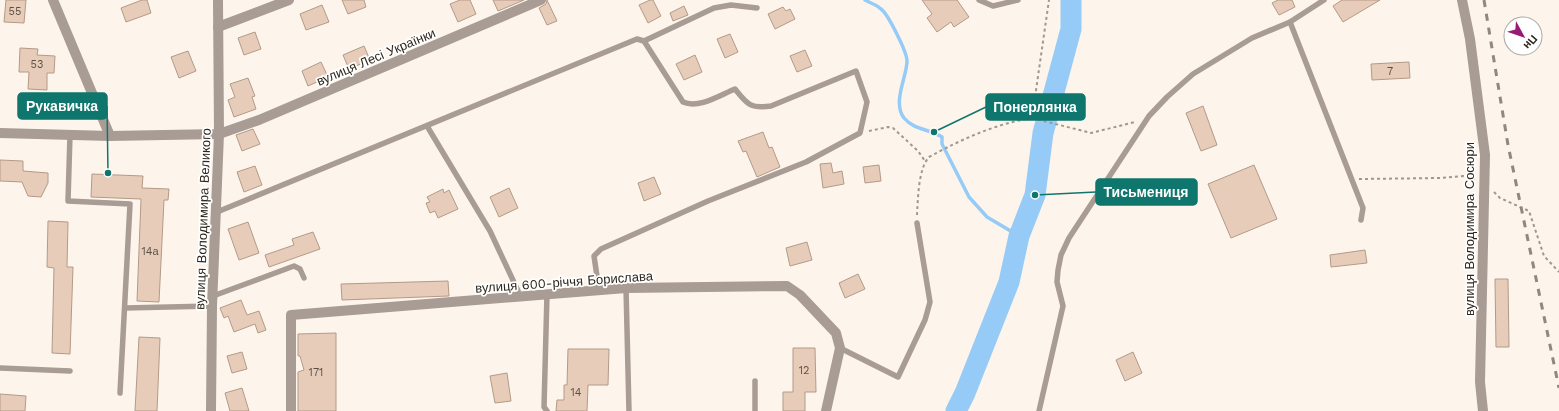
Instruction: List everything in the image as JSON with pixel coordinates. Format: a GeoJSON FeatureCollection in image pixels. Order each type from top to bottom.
{"type":"FeatureCollection","features":[{"type":"Feature","properties":{"kind":"street"},"geometry":{"type":"LineString","coordinates":[[52,0],[110,136]]}},
{"type":"Feature","properties":{"kind":"street","name":"вулиця Володимира Великого"},"geometry":{"type":"LineString","coordinates":[[211,411],[212,301],[217,212],[219,134],[218,0]]}},
{"type":"Feature","properties":{"kind":"street"},"geometry":{"type":"LineString","coordinates":[[218,28],[289,0]]}},
{"type":"Feature","properties":{"kind":"street","name":"вулиця Лесі Українки"},"geometry":{"type":"LineString","coordinates":[[0,133],[110,136],[219,134],[259,120],[541,0]]}},
{"type":"Feature","properties":{"kind":"street","name":"вулиця Володимира Сосюри"},"geometry":{"type":"LineString","coordinates":[[1462,0],[1470,39],[1485,155],[1480,382],[1483,411]]}},
{"type":"Feature","properties":{"kind":"street","name":"вулиця 600-річчя Борислава"},"geometry":{"type":"LineString","coordinates":[[291,411],[291,315],[626,288],[787,286],[800,295],[836,333],[840,348]]}},
{"type":"Feature","properties":{"kind":"street"},"geometry":{"type":"LineString","coordinates":[[826,411],[840,348]]}},
{"type":"Feature","properties":{"kind":"lane"},"geometry":{"type":"LineString","coordinates":[[979,0],[993,6],[1018,0]]}},
{"type":"Feature","properties":{"kind":"lane"},"geometry":{"type":"LineString","coordinates":[[1039,411],[1063,306],[1057,282],[1061,255],[1069,238],[1146,120],[1167,97],[1193,74],[1252,38],[1290,22],[1324,0]]}},
{"type":"Feature","properties":{"kind":"lane"},"geometry":{"type":"LineString","coordinates":[[217,212],[637,39],[644,41],[714,8],[731,5],[756,8]]}},
{"type":"Feature","properties":{"kind":"lane"},"geometry":{"type":"LineString","coordinates":[[1290,22],[1364,208],[1361,220]]}},
{"type":"Feature","properties":{"kind":"lane"},"geometry":{"type":"LineString","coordinates":[[599,290],[594,256],[601,248],[806,162],[860,133],[867,102],[856,71],[771,106],[760,108],[752,107],[735,89],[698,104],[689,104],[683,102],[644,41]]}},
{"type":"Feature","properties":{"kind":"lane"},"geometry":{"type":"LineString","coordinates":[[427,126],[490,231],[518,291],[518,297]]}},
{"type":"Feature","properties":{"kind":"lane"},"geometry":{"type":"LineString","coordinates":[[70,135],[68,201],[130,204],[120,393]]}},
{"type":"Feature","properties":{"kind":"lane"},"geometry":{"type":"LineString","coordinates":[[840,348],[898,377],[925,320],[930,302],[917,223]]}},
{"type":"Feature","properties":{"kind":"lane"},"geometry":{"type":"LineString","coordinates":[[125,308],[212,301],[294,266],[300,270],[304,278]]}},
{"type":"Feature","properties":{"kind":"lane"},"geometry":{"type":"LineString","coordinates":[[626,288],[629,411]]}},
{"type":"Feature","properties":{"kind":"lane"},"geometry":{"type":"LineString","coordinates":[[547,294],[544,407],[547,411]]}},
{"type":"Feature","properties":{"kind":"lane"},"geometry":{"type":"LineString","coordinates":[[0,368],[70,371]]}},
{"type":"Feature","properties":{"kind":"lane"},"geometry":{"type":"LineString","coordinates":[[755,382],[755,411]]}},
{"type":"Feature","properties":{"kind":"path"},"geometry":{"type":"LineString","coordinates":[[1032,118],[1049,0]]}},
{"type":"Feature","properties":{"kind":"path"},"geometry":{"type":"LineString","coordinates":[[917,223],[918,189],[925,161],[929,157],[960,139],[1010,121],[1032,118],[1091,133],[1146,120]]}},
{"type":"Feature","properties":{"kind":"path"},"geometry":{"type":"LineString","coordinates":[[860,133],[888,127],[893,128],[918,151],[925,161]]}},
{"type":"Feature","properties":{"kind":"path"},"geometry":{"type":"LineString","coordinates":[[1352,178],[1441,178],[1463,176],[1484,181],[1500,198],[1529,211],[1544,256],[1559,272]]}},
{"type":"Feature","properties":{"kind":"building"},"geometry":{"type":"Polygon","coordinates":[[[6,0],[26,0],[24,23],[4,22],[6,0]]]}},
{"type":"Feature","properties":{"kind":"building"},"geometry":{"type":"Polygon","coordinates":[[[142,0],[147,0],[151,13],[126,22],[121,8],[142,0]]]}},
{"type":"Feature","properties":{"kind":"building"},"geometry":{"type":"Polygon","coordinates":[[[342,0],[364,0],[366,7],[348,14],[342,0]]]}},
{"type":"Feature","properties":{"kind":"building"},"geometry":{"type":"Polygon","coordinates":[[[460,0],[470,0],[476,14],[458,22],[450,4],[460,0]]]}},
{"type":"Feature","properties":{"kind":"building"},"geometry":{"type":"Polygon","coordinates":[[[493,0],[524,0],[498,11],[493,0]]]}},
{"type":"Feature","properties":{"kind":"building"},"geometry":{"type":"Polygon","coordinates":[[[547,0],[557,21],[547,25],[539,8],[546,4],[547,0]]]}},
{"type":"Feature","properties":{"kind":"building"},"geometry":{"type":"Polygon","coordinates":[[[653,0],[661,16],[648,23],[639,5],[653,0]]]}},
{"type":"Feature","properties":{"kind":"building"},"geometry":{"type":"Polygon","coordinates":[[[922,0],[957,0],[969,17],[954,27],[951,22],[937,32],[927,18],[932,14],[922,0]]]}},
{"type":"Feature","properties":{"kind":"building"},"geometry":{"type":"Polygon","coordinates":[[[1278,0],[1292,0],[1295,7],[1279,15],[1272,3],[1278,0]]]}},
{"type":"Feature","properties":{"kind":"building"},"geometry":{"type":"Polygon","coordinates":[[[1342,0],[1380,0],[1343,22],[1333,6],[1342,0]]]}},
{"type":"Feature","properties":{"kind":"building"},"geometry":{"type":"Polygon","coordinates":[[[322,5],[329,22],[306,30],[300,14],[322,5]]]}},
{"type":"Feature","properties":{"kind":"building"},"geometry":{"type":"Polygon","coordinates":[[[684,6],[688,15],[673,21],[670,13],[684,6]]]}},
{"type":"Feature","properties":{"kind":"building"},"geometry":{"type":"Polygon","coordinates":[[[783,7],[786,11],[790,9],[795,19],[775,29],[768,14],[783,7]]]}},
{"type":"Feature","properties":{"kind":"building"},"geometry":{"type":"Polygon","coordinates":[[[255,32],[261,49],[244,55],[238,38],[255,32]]]}},
{"type":"Feature","properties":{"kind":"building"},"geometry":{"type":"Polygon","coordinates":[[[730,34],[738,52],[725,58],[717,39],[730,34]]]}},
{"type":"Feature","properties":{"kind":"building"},"geometry":{"type":"Polygon","coordinates":[[[364,46],[370,60],[349,69],[343,55],[364,46]]]}},
{"type":"Feature","properties":{"kind":"building"},"geometry":{"type":"Polygon","coordinates":[[[20,48],[38,49],[37,55],[55,56],[54,73],[47,73],[47,90],[28,89],[29,72],[19,72],[20,48]]]}},
{"type":"Feature","properties":{"kind":"building"},"geometry":{"type":"Polygon","coordinates":[[[805,50],[812,66],[797,72],[790,56],[805,50]]]}},
{"type":"Feature","properties":{"kind":"building"},"geometry":{"type":"Polygon","coordinates":[[[188,51],[196,71],[179,78],[171,57],[188,51]]]}},
{"type":"Feature","properties":{"kind":"building"},"geometry":{"type":"Polygon","coordinates":[[[695,55],[702,72],[684,80],[676,64],[695,55]]]}},
{"type":"Feature","properties":{"kind":"building"},"geometry":{"type":"Polygon","coordinates":[[[321,62],[328,77],[308,86],[302,71],[321,62]]]}},
{"type":"Feature","properties":{"kind":"building"},"geometry":{"type":"Polygon","coordinates":[[[1409,62],[1410,78],[1372,80],[1371,64],[1409,62]]]}},
{"type":"Feature","properties":{"kind":"building"},"geometry":{"type":"Polygon","coordinates":[[[248,78],[255,96],[252,97],[256,109],[234,117],[228,100],[235,97],[230,84],[248,78]]]}},
{"type":"Feature","properties":{"kind":"building"},"geometry":{"type":"Polygon","coordinates":[[[1203,106],[1217,145],[1201,151],[1186,113],[1203,106]]]}},
{"type":"Feature","properties":{"kind":"building"},"geometry":{"type":"Polygon","coordinates":[[[253,129],[260,144],[242,151],[236,135],[253,129]]]}},
{"type":"Feature","properties":{"kind":"building"},"geometry":{"type":"Polygon","coordinates":[[[763,132],[769,148],[772,147],[780,167],[757,177],[746,151],[743,152],[738,141],[763,132]]]}},
{"type":"Feature","properties":{"kind":"building"},"geometry":{"type":"Polygon","coordinates":[[[0,160],[23,161],[23,171],[48,173],[48,183],[41,197],[28,196],[22,182],[0,181],[0,160]]]}},
{"type":"Feature","properties":{"kind":"building"},"geometry":{"type":"Polygon","coordinates":[[[831,163],[833,173],[842,171],[844,184],[823,188],[820,164],[831,163]]]}},
{"type":"Feature","properties":{"kind":"building"},"geometry":{"type":"Polygon","coordinates":[[[879,165],[881,181],[865,183],[863,167],[879,165]]]}},
{"type":"Feature","properties":{"kind":"building"},"geometry":{"type":"Polygon","coordinates":[[[1254,165],[1277,219],[1231,238],[1208,184],[1254,165]]]}},
{"type":"Feature","properties":{"kind":"building"},"geometry":{"type":"Polygon","coordinates":[[[255,166],[262,185],[244,192],[237,172],[255,166]]]}},
{"type":"Feature","properties":{"kind":"building"},"geometry":{"type":"Polygon","coordinates":[[[92,174],[143,176],[142,188],[169,189],[168,200],[164,200],[159,302],[137,301],[141,199],[91,197],[92,174]]]}},
{"type":"Feature","properties":{"kind":"building"},"geometry":{"type":"Polygon","coordinates":[[[654,177],[661,194],[644,201],[638,183],[654,177]]]}},
{"type":"Feature","properties":{"kind":"building"},"geometry":{"type":"Polygon","coordinates":[[[509,188],[518,208],[499,217],[490,197],[509,188]]]}},
{"type":"Feature","properties":{"kind":"building"},"geometry":{"type":"Polygon","coordinates":[[[443,189],[444,193],[449,190],[458,209],[438,218],[435,211],[430,213],[426,203],[430,202],[427,197],[443,189]]]}},
{"type":"Feature","properties":{"kind":"building"},"geometry":{"type":"Polygon","coordinates":[[[48,221],[68,222],[67,267],[73,267],[70,354],[52,353],[54,268],[47,267],[48,221]]]}},
{"type":"Feature","properties":{"kind":"building"},"geometry":{"type":"Polygon","coordinates":[[[248,222],[259,253],[239,260],[228,229],[248,222]]]}},
{"type":"Feature","properties":{"kind":"building"},"geometry":{"type":"Polygon","coordinates":[[[313,232],[320,249],[269,267],[265,255],[294,245],[292,239],[313,232]]]}},
{"type":"Feature","properties":{"kind":"building"},"geometry":{"type":"Polygon","coordinates":[[[807,242],[812,260],[790,266],[786,248],[807,242]]]}},
{"type":"Feature","properties":{"kind":"building"},"geometry":{"type":"Polygon","coordinates":[[[1365,250],[1367,263],[1331,267],[1330,255],[1365,250]]]}},
{"type":"Feature","properties":{"kind":"building"},"geometry":{"type":"Polygon","coordinates":[[[858,274],[865,289],[845,298],[839,283],[858,274]]]}},
{"type":"Feature","properties":{"kind":"building"},"geometry":{"type":"Polygon","coordinates":[[[1495,279],[1508,279],[1509,347],[1496,347],[1495,279]]]}},
{"type":"Feature","properties":{"kind":"building"},"geometry":{"type":"Polygon","coordinates":[[[448,281],[449,296],[342,300],[341,284],[448,281]]]}},
{"type":"Feature","properties":{"kind":"building"},"geometry":{"type":"Polygon","coordinates":[[[241,300],[247,315],[259,311],[266,330],[258,333],[255,324],[234,332],[228,316],[224,318],[220,308],[241,300]]]}},
{"type":"Feature","properties":{"kind":"building"},"geometry":{"type":"Polygon","coordinates":[[[336,333],[336,411],[298,411],[298,372],[304,370],[300,356],[298,356],[298,334],[336,333]]]}},
{"type":"Feature","properties":{"kind":"building"},"geometry":{"type":"Polygon","coordinates":[[[139,337],[160,338],[157,411],[135,411],[139,337]]]}},
{"type":"Feature","properties":{"kind":"building"},"geometry":{"type":"Polygon","coordinates":[[[793,348],[815,348],[816,392],[805,392],[805,411],[783,411],[783,392],[793,392],[793,348]]]}},
{"type":"Feature","properties":{"kind":"building"},"geometry":{"type":"Polygon","coordinates":[[[568,349],[609,349],[608,385],[588,385],[587,411],[556,411],[557,400],[564,400],[564,385],[567,385],[568,349]]]}},
{"type":"Feature","properties":{"kind":"building"},"geometry":{"type":"Polygon","coordinates":[[[242,352],[247,369],[232,373],[227,356],[242,352]]]}},
{"type":"Feature","properties":{"kind":"building"},"geometry":{"type":"Polygon","coordinates":[[[1133,352],[1142,373],[1125,381],[1116,360],[1133,352]]]}},
{"type":"Feature","properties":{"kind":"building"},"geometry":{"type":"Polygon","coordinates":[[[507,373],[511,401],[495,403],[490,376],[507,373]]]}},
{"type":"Feature","properties":{"kind":"building"},"geometry":{"type":"Polygon","coordinates":[[[242,388],[249,411],[230,411],[225,393],[242,388]]]}},
{"type":"Feature","properties":{"kind":"building"},"geometry":{"type":"Polygon","coordinates":[[[0,394],[26,396],[25,411],[0,411],[0,394]]]}},
{"type":"Feature","properties":{"kind":"waterway"},"geometry":{"type":"LineString","coordinates":[[865,0],[878,6],[884,12],[897,34],[906,56],[907,61],[899,105],[904,118],[912,125],[942,137],[942,144],[969,197],[987,217],[1019,236]]}},
{"type":"Feature","properties":{"kind":"waterway"},"geometry":{"type":"LineString","coordinates":[[956,411],[965,393],[1009,282],[1019,236],[1035,195],[1043,133],[1071,29],[1071,0]]}},
{"type":"Feature","properties":{"kind":"railway"},"geometry":{"type":"LineString","coordinates":[[1484,0],[1508,145],[1559,388]]}},
{"type":"Feature","properties":{"kind":"place","name":"Понерлянка"},"geometry":{"type":"Point","coordinates":[934,132]}},
{"type":"Feature","properties":{"kind":"place","name":"Рукавичка"},"geometry":{"type":"Point","coordinates":[108,173]}},
{"type":"Feature","properties":{"kind":"place","name":"Тисьмениця"},"geometry":{"type":"Point","coordinates":[1035,195]}}]}
